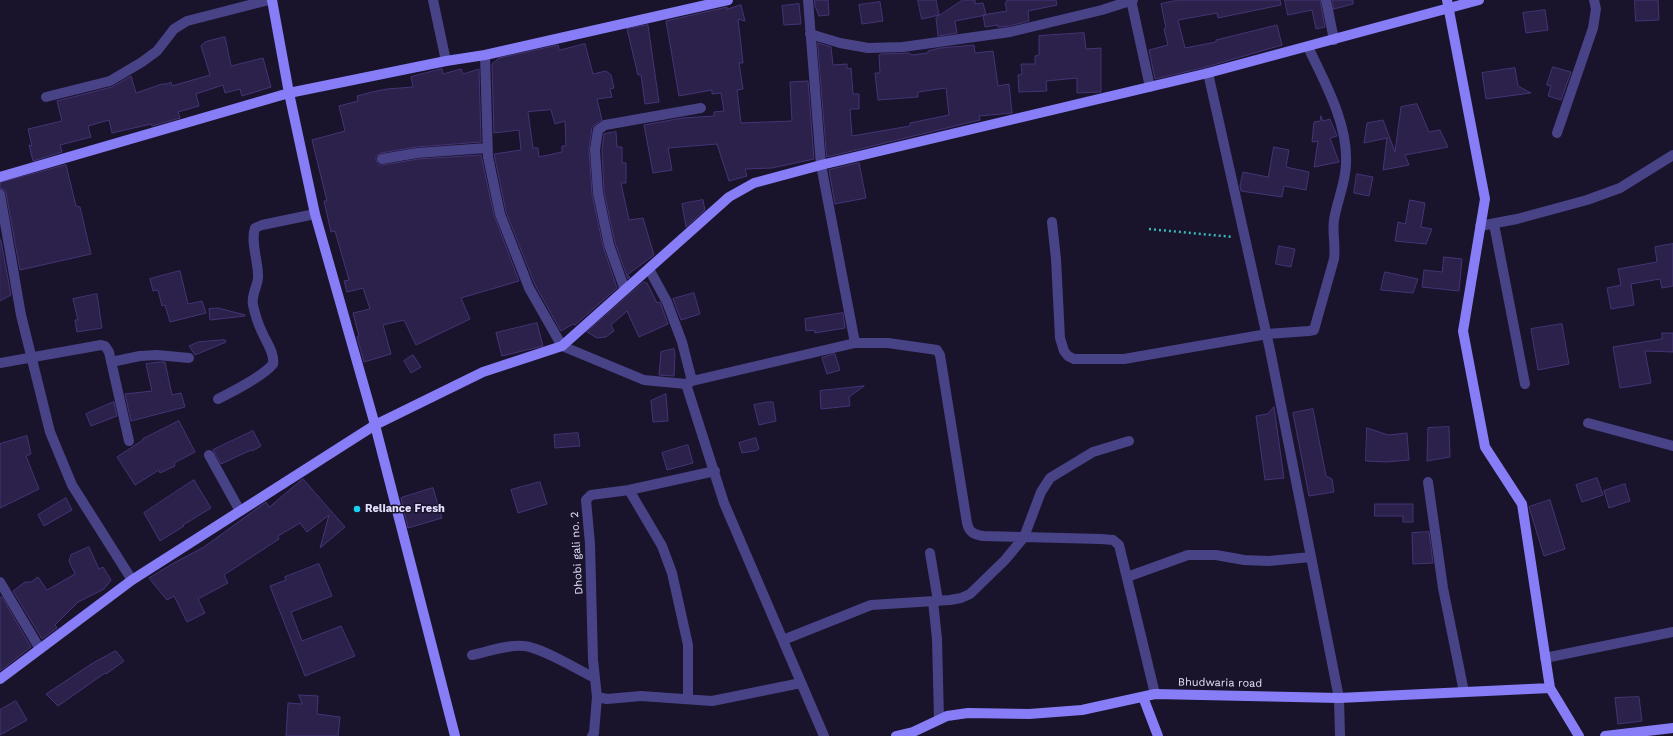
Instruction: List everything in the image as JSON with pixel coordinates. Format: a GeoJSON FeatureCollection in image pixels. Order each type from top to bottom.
{"type":"FeatureCollection","features":[{"type":"Feature","properties":{"kind":"street"},"geometry":{"type":"LineString","coordinates":[[46,97],[110,81],[142,62],[157,51],[174,29],[188,21],[269,0]]}},
{"type":"Feature","properties":{"kind":"street"},"geometry":{"type":"LineString","coordinates":[[272,0],[289,93],[315,214],[375,425],[455,736]]}},
{"type":"Feature","properties":{"kind":"street"},"geometry":{"type":"LineString","coordinates":[[433,0],[446,61]]}},
{"type":"Feature","properties":{"kind":"street"},"geometry":{"type":"LineString","coordinates":[[0,177],[289,93],[446,61],[485,55],[728,0]]}},
{"type":"Feature","properties":{"kind":"street"},"geometry":{"type":"LineString","coordinates":[[808,0],[821,165],[855,343]]}},
{"type":"Feature","properties":{"kind":"street"},"geometry":{"type":"LineString","coordinates":[[810,34],[840,43],[868,48],[903,47],[1010,32],[1102,10],[1132,0],[1150,87]]}},
{"type":"Feature","properties":{"kind":"street"},"geometry":{"type":"LineString","coordinates":[[1326,0],[1334,40]]}},
{"type":"Feature","properties":{"kind":"street"},"geometry":{"type":"LineString","coordinates":[[0,679],[132,580],[375,425],[483,372],[562,346],[730,197],[754,183],[821,165],[1208,73],[1334,40],[1448,4],[1479,0]]}},
{"type":"Feature","properties":{"kind":"street"},"geometry":{"type":"LineString","coordinates":[[1557,133],[1593,28],[1596,9],[1594,0]]}},
{"type":"Feature","properties":{"kind":"street"},"geometry":{"type":"LineString","coordinates":[[1448,4],[1485,199],[1463,331],[1485,447],[1522,504],[1550,688],[1579,736]]}},
{"type":"Feature","properties":{"kind":"street"},"geometry":{"type":"LineString","coordinates":[[1052,222],[1056,259],[1060,338],[1064,351],[1068,356],[1074,359],[1124,359],[1267,334],[1314,330],[1336,250],[1333,230],[1334,220],[1345,176],[1346,151],[1334,104],[1308,46]]}},
{"type":"Feature","properties":{"kind":"street"},"geometry":{"type":"LineString","coordinates":[[485,55],[487,148],[500,214],[529,288],[562,346],[644,380],[689,383],[855,343],[888,343],[937,350],[940,355],[968,530],[974,534],[983,536],[1113,540],[1119,545],[1155,694]]}},
{"type":"Feature","properties":{"kind":"street"},"geometry":{"type":"LineString","coordinates":[[1208,73],[1267,334],[1339,698],[1340,736]]}},
{"type":"Feature","properties":{"kind":"street"},"geometry":{"type":"LineString","coordinates":[[625,290],[609,245],[598,193],[595,150],[598,130],[605,125],[700,108]]}},
{"type":"Feature","properties":{"kind":"street"},"geometry":{"type":"LineString","coordinates":[[382,159],[417,153],[487,148]]}},
{"type":"Feature","properties":{"kind":"street"},"geometry":{"type":"LineString","coordinates":[[1480,226],[1494,224],[1587,200],[1620,188],[1669,156],[1673,155]]}},
{"type":"Feature","properties":{"kind":"street"},"geometry":{"type":"LineString","coordinates":[[0,194],[21,315],[50,432],[72,485],[132,580]]}},
{"type":"Feature","properties":{"kind":"street"},"geometry":{"type":"LineString","coordinates":[[218,399],[234,391],[269,369],[273,364],[272,353],[262,332],[252,304],[258,279],[254,238],[255,228],[262,225],[315,214]]}},
{"type":"Feature","properties":{"kind":"street"},"geometry":{"type":"LineString","coordinates":[[1494,224],[1525,384]]}},
{"type":"Feature","properties":{"kind":"street"},"geometry":{"type":"LineString","coordinates":[[649,269],[667,302],[682,342],[689,383],[724,503],[824,736]]}},
{"type":"Feature","properties":{"kind":"street"},"geometry":{"type":"LineString","coordinates":[[0,363],[101,345],[105,346],[108,349],[129,440]]}},
{"type":"Feature","properties":{"kind":"street"},"geometry":{"type":"LineString","coordinates":[[111,362],[140,356],[157,355],[189,358]]}},
{"type":"Feature","properties":{"kind":"street"},"geometry":{"type":"LineString","coordinates":[[1588,423],[1673,446]]}},
{"type":"Feature","properties":{"kind":"street"},"geometry":{"type":"LineString","coordinates":[[783,640],[871,606],[960,598],[970,594],[1005,560],[1024,537],[1041,492],[1050,478],[1093,452],[1129,441]]}},
{"type":"Feature","properties":{"kind":"street"},"geometry":{"type":"LineString","coordinates":[[209,455],[240,511]]}},
{"type":"Feature","properties":{"kind":"street","name":"Dhobi gali no. 2"},"geometry":{"type":"LineString","coordinates":[[592,736],[594,733],[597,698],[593,660],[590,544],[586,500],[591,495],[629,490],[715,472]]}},
{"type":"Feature","properties":{"kind":"street"},"geometry":{"type":"LineString","coordinates":[[1428,482],[1443,588],[1464,692]]}},
{"type":"Feature","properties":{"kind":"street"},"geometry":{"type":"LineString","coordinates":[[629,490],[662,546],[672,573],[688,645],[688,699]]}},
{"type":"Feature","properties":{"kind":"street"},"geometry":{"type":"LineString","coordinates":[[930,553],[935,601],[939,719]]}},
{"type":"Feature","properties":{"kind":"street"},"geometry":{"type":"LineString","coordinates":[[1127,577],[1188,555],[1216,555],[1244,560],[1269,561],[1311,557]]}},
{"type":"Feature","properties":{"kind":"street"},"geometry":{"type":"LineString","coordinates":[[0,582],[40,649]]}},
{"type":"Feature","properties":{"kind":"street"},"geometry":{"type":"LineString","coordinates":[[1546,658],[1673,632]]}},
{"type":"Feature","properties":{"kind":"street"},"geometry":{"type":"LineString","coordinates":[[472,656],[515,646],[524,646],[538,650],[595,678]]}},
{"type":"Feature","properties":{"kind":"street"},"geometry":{"type":"LineString","coordinates":[[597,698],[607,699],[641,696],[712,701],[801,683]]}},
{"type":"Feature","properties":{"kind":"street","name":"Bhudwaria road"},"geometry":{"type":"LineString","coordinates":[[896,736],[913,732],[947,716],[968,713],[1029,714],[1082,710],[1155,694],[1339,698],[1550,688]]}},
{"type":"Feature","properties":{"kind":"street"},"geometry":{"type":"LineString","coordinates":[[1143,697],[1158,736]]}},
{"type":"Feature","properties":{"kind":"street"},"geometry":{"type":"LineString","coordinates":[[1605,736],[1640,734],[1673,728]]}},
{"type":"Feature","properties":{"kind":"path"},"geometry":{"type":"LineString","coordinates":[[1149,229],[1245,238]]}},
{"type":"Feature","properties":{"kind":"building"},"geometry":{"type":"Polygon","coordinates":[[[815,0],[828,0],[829,15],[819,16],[815,6],[815,0]]]}},
{"type":"Feature","properties":{"kind":"building"},"geometry":{"type":"Polygon","coordinates":[[[918,0],[936,0],[939,15],[922,19],[918,0]]]}},
{"type":"Feature","properties":{"kind":"building"},"geometry":{"type":"Polygon","coordinates":[[[963,0],[975,0],[975,4],[983,3],[986,15],[955,21],[957,33],[938,36],[936,18],[963,0]]]}},
{"type":"Feature","properties":{"kind":"building"},"geometry":{"type":"Polygon","coordinates":[[[1007,0],[1056,0],[1057,5],[1028,11],[1029,21],[1009,26],[998,27],[998,25],[985,27],[983,15],[1007,11],[1005,3],[1007,0]]]}},
{"type":"Feature","properties":{"kind":"building"},"geometry":{"type":"Polygon","coordinates":[[[1179,0],[1280,0],[1281,5],[1218,18],[1217,13],[1178,20],[1185,48],[1216,42],[1216,40],[1277,25],[1282,45],[1206,67],[1155,79],[1149,50],[1168,45],[1164,29],[1166,28],[1161,4],[1179,0]]]}},
{"type":"Feature","properties":{"kind":"building"},"geometry":{"type":"Polygon","coordinates":[[[1285,0],[1320,0],[1325,27],[1316,29],[1312,10],[1288,15],[1285,0]]]}},
{"type":"Feature","properties":{"kind":"building"},"geometry":{"type":"Polygon","coordinates":[[[1333,0],[1353,0],[1353,4],[1334,9],[1333,0]]]}},
{"type":"Feature","properties":{"kind":"building"},"geometry":{"type":"Polygon","coordinates":[[[1635,0],[1658,0],[1659,20],[1636,21],[1635,0]]]}},
{"type":"Feature","properties":{"kind":"building"},"geometry":{"type":"Polygon","coordinates":[[[880,2],[883,21],[862,24],[859,5],[880,2]]]}},
{"type":"Feature","properties":{"kind":"building"},"geometry":{"type":"Polygon","coordinates":[[[799,4],[801,24],[784,25],[782,6],[799,4]]]}},
{"type":"Feature","properties":{"kind":"building"},"geometry":{"type":"Polygon","coordinates":[[[741,5],[745,21],[738,19],[743,63],[739,63],[743,89],[737,90],[741,123],[792,121],[790,82],[808,81],[814,159],[772,168],[745,169],[747,176],[729,181],[717,144],[668,148],[672,170],[653,173],[644,125],[683,118],[714,116],[714,112],[724,111],[721,93],[712,94],[712,90],[679,96],[666,21],[741,5]]]}},
{"type":"Feature","properties":{"kind":"building"},"geometry":{"type":"Polygon","coordinates":[[[1545,10],[1548,30],[1526,33],[1523,13],[1545,10]]]}},
{"type":"Feature","properties":{"kind":"building"},"geometry":{"type":"Polygon","coordinates":[[[648,25],[659,102],[645,104],[641,75],[638,75],[627,29],[648,25]]]}},
{"type":"Feature","properties":{"kind":"building"},"geometry":{"type":"Polygon","coordinates":[[[1084,33],[1086,49],[1101,48],[1101,92],[1077,93],[1077,78],[1046,81],[1047,91],[1019,92],[1018,75],[1022,74],[1021,64],[1035,64],[1035,56],[1039,55],[1039,36],[1084,33]]]}},
{"type":"Feature","properties":{"kind":"building"},"geometry":{"type":"Polygon","coordinates":[[[225,37],[231,66],[263,58],[271,87],[242,96],[240,89],[225,93],[223,85],[196,94],[199,106],[178,112],[180,118],[152,126],[151,124],[112,133],[109,120],[88,126],[91,137],[60,145],[62,152],[33,161],[29,145],[32,146],[28,129],[62,121],[57,101],[112,87],[131,76],[136,93],[162,84],[171,82],[172,86],[210,75],[201,46],[205,42],[225,37]]]}},
{"type":"Feature","properties":{"kind":"building"},"geometry":{"type":"Polygon","coordinates":[[[818,43],[831,47],[833,65],[847,64],[847,69],[851,68],[853,94],[859,94],[859,109],[850,109],[852,136],[910,126],[910,123],[949,115],[946,88],[918,92],[918,97],[878,100],[875,73],[880,73],[879,55],[881,54],[909,53],[912,55],[928,53],[928,51],[940,48],[974,45],[975,53],[993,51],[998,86],[1009,84],[1012,113],[979,116],[980,120],[827,157],[818,43]]]}},
{"type":"Feature","properties":{"kind":"building"},"geometry":{"type":"Polygon","coordinates":[[[585,44],[593,74],[606,71],[611,75],[614,88],[610,89],[612,97],[597,99],[602,120],[592,127],[589,150],[592,194],[603,246],[617,288],[575,325],[573,324],[561,331],[535,285],[506,212],[494,154],[521,150],[519,130],[494,133],[492,64],[499,58],[558,45],[559,50],[585,44]],[[551,110],[528,112],[533,148],[538,148],[539,157],[562,152],[562,146],[566,146],[565,121],[555,124],[551,110]]]}},
{"type":"Feature","properties":{"kind":"building"},"geometry":{"type":"Polygon","coordinates":[[[1553,67],[1571,72],[1561,100],[1548,96],[1551,86],[1547,85],[1553,67]]]}},
{"type":"Feature","properties":{"kind":"building"},"geometry":{"type":"Polygon","coordinates":[[[1515,68],[1518,86],[1531,93],[1486,99],[1482,73],[1515,68]]]}},
{"type":"Feature","properties":{"kind":"building"},"geometry":{"type":"Polygon","coordinates":[[[442,69],[443,74],[461,69],[463,74],[479,69],[481,142],[416,147],[381,153],[376,156],[376,160],[379,165],[383,165],[418,159],[481,155],[494,215],[519,281],[461,298],[470,319],[416,345],[404,320],[383,325],[391,354],[364,362],[357,337],[359,336],[353,313],[370,309],[363,288],[347,292],[344,281],[349,280],[335,231],[331,232],[324,201],[327,201],[312,140],[345,131],[339,106],[358,101],[357,96],[387,89],[413,87],[411,77],[442,69]]]}},
{"type":"Feature","properties":{"kind":"building"},"geometry":{"type":"Polygon","coordinates":[[[1417,104],[1429,132],[1440,130],[1448,147],[1405,155],[1409,165],[1383,170],[1387,138],[1364,143],[1367,123],[1383,120],[1395,152],[1401,107],[1417,104]]]}},
{"type":"Feature","properties":{"kind":"building"},"geometry":{"type":"Polygon","coordinates":[[[1321,116],[1323,121],[1330,119],[1337,136],[1330,138],[1339,162],[1314,167],[1318,141],[1312,142],[1314,122],[1320,121],[1321,116]]]}},
{"type":"Feature","properties":{"kind":"building"},"geometry":{"type":"Polygon","coordinates":[[[616,132],[617,147],[622,147],[622,163],[626,163],[626,183],[621,183],[629,220],[643,218],[654,255],[627,275],[630,277],[628,279],[615,243],[604,192],[602,150],[604,134],[616,132]]]}},
{"type":"Feature","properties":{"kind":"building"},"geometry":{"type":"Polygon","coordinates":[[[1274,147],[1289,150],[1286,167],[1309,172],[1306,190],[1284,186],[1282,197],[1241,191],[1240,186],[1243,172],[1268,177],[1274,147]]]}},
{"type":"Feature","properties":{"kind":"building"},"geometry":{"type":"Polygon","coordinates":[[[859,163],[866,198],[835,204],[829,170],[859,163]]]}},
{"type":"Feature","properties":{"kind":"building"},"geometry":{"type":"Polygon","coordinates":[[[66,165],[76,206],[80,207],[91,254],[20,270],[6,193],[5,190],[0,188],[0,183],[66,165]]]}},
{"type":"Feature","properties":{"kind":"building"},"geometry":{"type":"Polygon","coordinates":[[[1357,174],[1373,177],[1369,196],[1354,193],[1357,174]]]}},
{"type":"Feature","properties":{"kind":"building"},"geometry":{"type":"Polygon","coordinates":[[[703,200],[705,210],[686,227],[682,204],[703,200]]]}},
{"type":"Feature","properties":{"kind":"building"},"geometry":{"type":"Polygon","coordinates":[[[1410,200],[1425,203],[1421,227],[1432,229],[1426,244],[1395,241],[1398,222],[1405,224],[1410,200]]]}},
{"type":"Feature","properties":{"kind":"building"},"geometry":{"type":"Polygon","coordinates":[[[0,239],[11,295],[0,301],[0,239]]]}},
{"type":"Feature","properties":{"kind":"building"},"geometry":{"type":"Polygon","coordinates":[[[1673,244],[1673,286],[1662,288],[1660,279],[1631,284],[1634,305],[1611,309],[1607,288],[1621,285],[1618,269],[1657,262],[1655,247],[1673,244]]]}},
{"type":"Feature","properties":{"kind":"building"},"geometry":{"type":"Polygon","coordinates":[[[1279,246],[1295,249],[1291,267],[1276,264],[1279,246]]]}},
{"type":"Feature","properties":{"kind":"building"},"geometry":{"type":"Polygon","coordinates":[[[1444,257],[1462,259],[1459,291],[1422,287],[1424,270],[1442,272],[1444,257]]]}},
{"type":"Feature","properties":{"kind":"building"},"geometry":{"type":"Polygon","coordinates":[[[180,271],[188,304],[202,301],[206,313],[170,322],[165,305],[162,306],[158,290],[153,291],[150,279],[180,271]]]}},
{"type":"Feature","properties":{"kind":"building"},"geometry":{"type":"Polygon","coordinates":[[[1385,272],[1418,279],[1413,293],[1381,290],[1385,272]]]}},
{"type":"Feature","properties":{"kind":"building"},"geometry":{"type":"Polygon","coordinates":[[[644,282],[647,283],[657,303],[660,302],[668,324],[639,337],[627,311],[611,325],[614,331],[606,337],[597,338],[587,332],[644,282]]]}},
{"type":"Feature","properties":{"kind":"building"},"geometry":{"type":"Polygon","coordinates":[[[694,293],[700,314],[681,320],[673,299],[694,293]]]}},
{"type":"Feature","properties":{"kind":"building"},"geometry":{"type":"Polygon","coordinates":[[[97,294],[102,328],[77,332],[75,320],[78,320],[73,299],[97,294]]]}},
{"type":"Feature","properties":{"kind":"building"},"geometry":{"type":"Polygon","coordinates":[[[218,308],[245,316],[210,320],[209,309],[218,308]]]}},
{"type":"Feature","properties":{"kind":"building"},"geometry":{"type":"Polygon","coordinates":[[[843,313],[845,328],[815,333],[814,330],[806,331],[805,319],[843,313]]]}},
{"type":"Feature","properties":{"kind":"building"},"geometry":{"type":"Polygon","coordinates":[[[537,323],[543,346],[502,356],[496,333],[537,323]]]}},
{"type":"Feature","properties":{"kind":"building"},"geometry":{"type":"Polygon","coordinates":[[[1562,324],[1569,364],[1538,370],[1531,329],[1562,324]]]}},
{"type":"Feature","properties":{"kind":"building"},"geometry":{"type":"Polygon","coordinates":[[[1662,333],[1673,333],[1673,352],[1645,351],[1651,383],[1620,388],[1613,347],[1662,339],[1662,333]]]}},
{"type":"Feature","properties":{"kind":"building"},"geometry":{"type":"Polygon","coordinates":[[[225,340],[226,342],[195,355],[189,346],[198,342],[225,340]]]}},
{"type":"Feature","properties":{"kind":"building"},"geometry":{"type":"Polygon","coordinates":[[[674,349],[674,376],[659,375],[661,352],[674,349]]]}},
{"type":"Feature","properties":{"kind":"building"},"geometry":{"type":"Polygon","coordinates":[[[835,354],[840,370],[827,374],[822,358],[835,354]]]}},
{"type":"Feature","properties":{"kind":"building"},"geometry":{"type":"Polygon","coordinates":[[[413,355],[421,367],[411,373],[404,361],[413,355]]]}},
{"type":"Feature","properties":{"kind":"building"},"geometry":{"type":"Polygon","coordinates":[[[165,362],[172,395],[181,393],[185,407],[131,421],[125,394],[152,391],[146,364],[165,362]]]}},
{"type":"Feature","properties":{"kind":"building"},"geometry":{"type":"Polygon","coordinates":[[[864,386],[849,397],[850,406],[821,409],[820,391],[864,386]]]}},
{"type":"Feature","properties":{"kind":"building"},"geometry":{"type":"Polygon","coordinates":[[[666,394],[668,421],[653,422],[651,401],[666,394]]]}},
{"type":"Feature","properties":{"kind":"building"},"geometry":{"type":"Polygon","coordinates":[[[114,402],[117,416],[91,426],[86,414],[114,402]]]}},
{"type":"Feature","properties":{"kind":"building"},"geometry":{"type":"Polygon","coordinates":[[[773,402],[776,421],[759,425],[754,405],[773,402]]]}},
{"type":"Feature","properties":{"kind":"building"},"geometry":{"type":"Polygon","coordinates":[[[1274,407],[1284,478],[1265,480],[1256,416],[1267,414],[1274,407]]]}},
{"type":"Feature","properties":{"kind":"building"},"geometry":{"type":"Polygon","coordinates":[[[1313,409],[1326,476],[1332,479],[1334,492],[1309,496],[1293,413],[1313,409]]]}},
{"type":"Feature","properties":{"kind":"building"},"geometry":{"type":"Polygon","coordinates":[[[179,421],[195,452],[174,463],[175,466],[160,473],[159,470],[135,485],[117,457],[143,439],[179,421]]]}},
{"type":"Feature","properties":{"kind":"building"},"geometry":{"type":"Polygon","coordinates":[[[1449,427],[1450,457],[1427,461],[1428,428],[1449,427]]]}},
{"type":"Feature","properties":{"kind":"building"},"geometry":{"type":"Polygon","coordinates":[[[1367,428],[1388,435],[1407,433],[1409,460],[1387,462],[1366,461],[1367,428]]]}},
{"type":"Feature","properties":{"kind":"building"},"geometry":{"type":"Polygon","coordinates":[[[253,431],[261,446],[221,464],[213,450],[253,431]]]}},
{"type":"Feature","properties":{"kind":"building"},"geometry":{"type":"Polygon","coordinates":[[[578,433],[580,446],[555,448],[554,435],[578,433]]]}},
{"type":"Feature","properties":{"kind":"building"},"geometry":{"type":"Polygon","coordinates":[[[27,436],[31,454],[26,456],[39,489],[0,508],[0,444],[27,436]]]}},
{"type":"Feature","properties":{"kind":"building"},"geometry":{"type":"Polygon","coordinates":[[[756,438],[759,449],[742,453],[739,443],[756,438]]]}},
{"type":"Feature","properties":{"kind":"building"},"geometry":{"type":"Polygon","coordinates":[[[688,445],[693,463],[667,470],[662,453],[688,445]]]}},
{"type":"Feature","properties":{"kind":"building"},"geometry":{"type":"Polygon","coordinates":[[[1597,478],[1603,495],[1582,502],[1576,485],[1597,478]]]}},
{"type":"Feature","properties":{"kind":"building"},"geometry":{"type":"Polygon","coordinates":[[[303,479],[345,527],[320,548],[329,515],[307,532],[300,523],[278,536],[279,539],[224,575],[228,583],[198,599],[205,613],[187,622],[174,596],[167,600],[149,578],[204,547],[266,502],[269,507],[303,479]]]}},
{"type":"Feature","properties":{"kind":"building"},"geometry":{"type":"Polygon","coordinates":[[[194,480],[211,508],[160,541],[144,513],[194,480]]]}},
{"type":"Feature","properties":{"kind":"building"},"geometry":{"type":"Polygon","coordinates":[[[540,482],[547,504],[518,513],[511,490],[540,482]]]}},
{"type":"Feature","properties":{"kind":"building"},"geometry":{"type":"Polygon","coordinates":[[[1625,484],[1630,501],[1609,508],[1604,491],[1625,484]]]}},
{"type":"Feature","properties":{"kind":"building"},"geometry":{"type":"Polygon","coordinates":[[[433,488],[442,518],[408,528],[401,498],[433,488]]]}},
{"type":"Feature","properties":{"kind":"building"},"geometry":{"type":"Polygon","coordinates":[[[66,498],[72,510],[44,526],[38,515],[66,498]]]}},
{"type":"Feature","properties":{"kind":"building"},"geometry":{"type":"Polygon","coordinates":[[[1550,500],[1565,549],[1544,556],[1529,507],[1550,500]]]}},
{"type":"Feature","properties":{"kind":"building"},"geometry":{"type":"Polygon","coordinates":[[[1375,504],[1413,504],[1413,522],[1403,522],[1403,516],[1375,516],[1375,504]]]}},
{"type":"Feature","properties":{"kind":"building"},"geometry":{"type":"Polygon","coordinates":[[[1429,532],[1433,563],[1413,564],[1412,533],[1429,532]]]}},
{"type":"Feature","properties":{"kind":"building"},"geometry":{"type":"Polygon","coordinates":[[[89,547],[99,569],[103,567],[111,580],[104,589],[78,602],[55,625],[57,628],[42,639],[13,591],[25,582],[31,582],[38,577],[47,590],[75,574],[69,561],[71,555],[89,547]]]}},
{"type":"Feature","properties":{"kind":"building"},"geometry":{"type":"Polygon","coordinates":[[[319,564],[332,596],[291,612],[302,641],[341,626],[355,656],[305,676],[270,586],[286,580],[285,577],[319,564]]]}},
{"type":"Feature","properties":{"kind":"building"},"geometry":{"type":"Polygon","coordinates":[[[2,597],[31,647],[0,671],[0,598],[2,597]]]}},
{"type":"Feature","properties":{"kind":"building"},"geometry":{"type":"Polygon","coordinates":[[[116,651],[124,661],[58,706],[46,694],[93,663],[116,651]]]}},
{"type":"Feature","properties":{"kind":"building"},"geometry":{"type":"Polygon","coordinates":[[[299,695],[318,696],[317,714],[340,717],[338,736],[286,736],[288,703],[302,704],[299,695]]]}},
{"type":"Feature","properties":{"kind":"building"},"geometry":{"type":"Polygon","coordinates":[[[1639,697],[1642,721],[1618,724],[1615,698],[1639,697]]]}},
{"type":"Feature","properties":{"kind":"building"},"geometry":{"type":"Polygon","coordinates":[[[16,701],[27,720],[0,735],[0,710],[16,701]]]}},
{"type":"Feature","properties":{"kind":"place","name":"Reliance Fresh"},"geometry":{"type":"Point","coordinates":[357,509]}}]}
